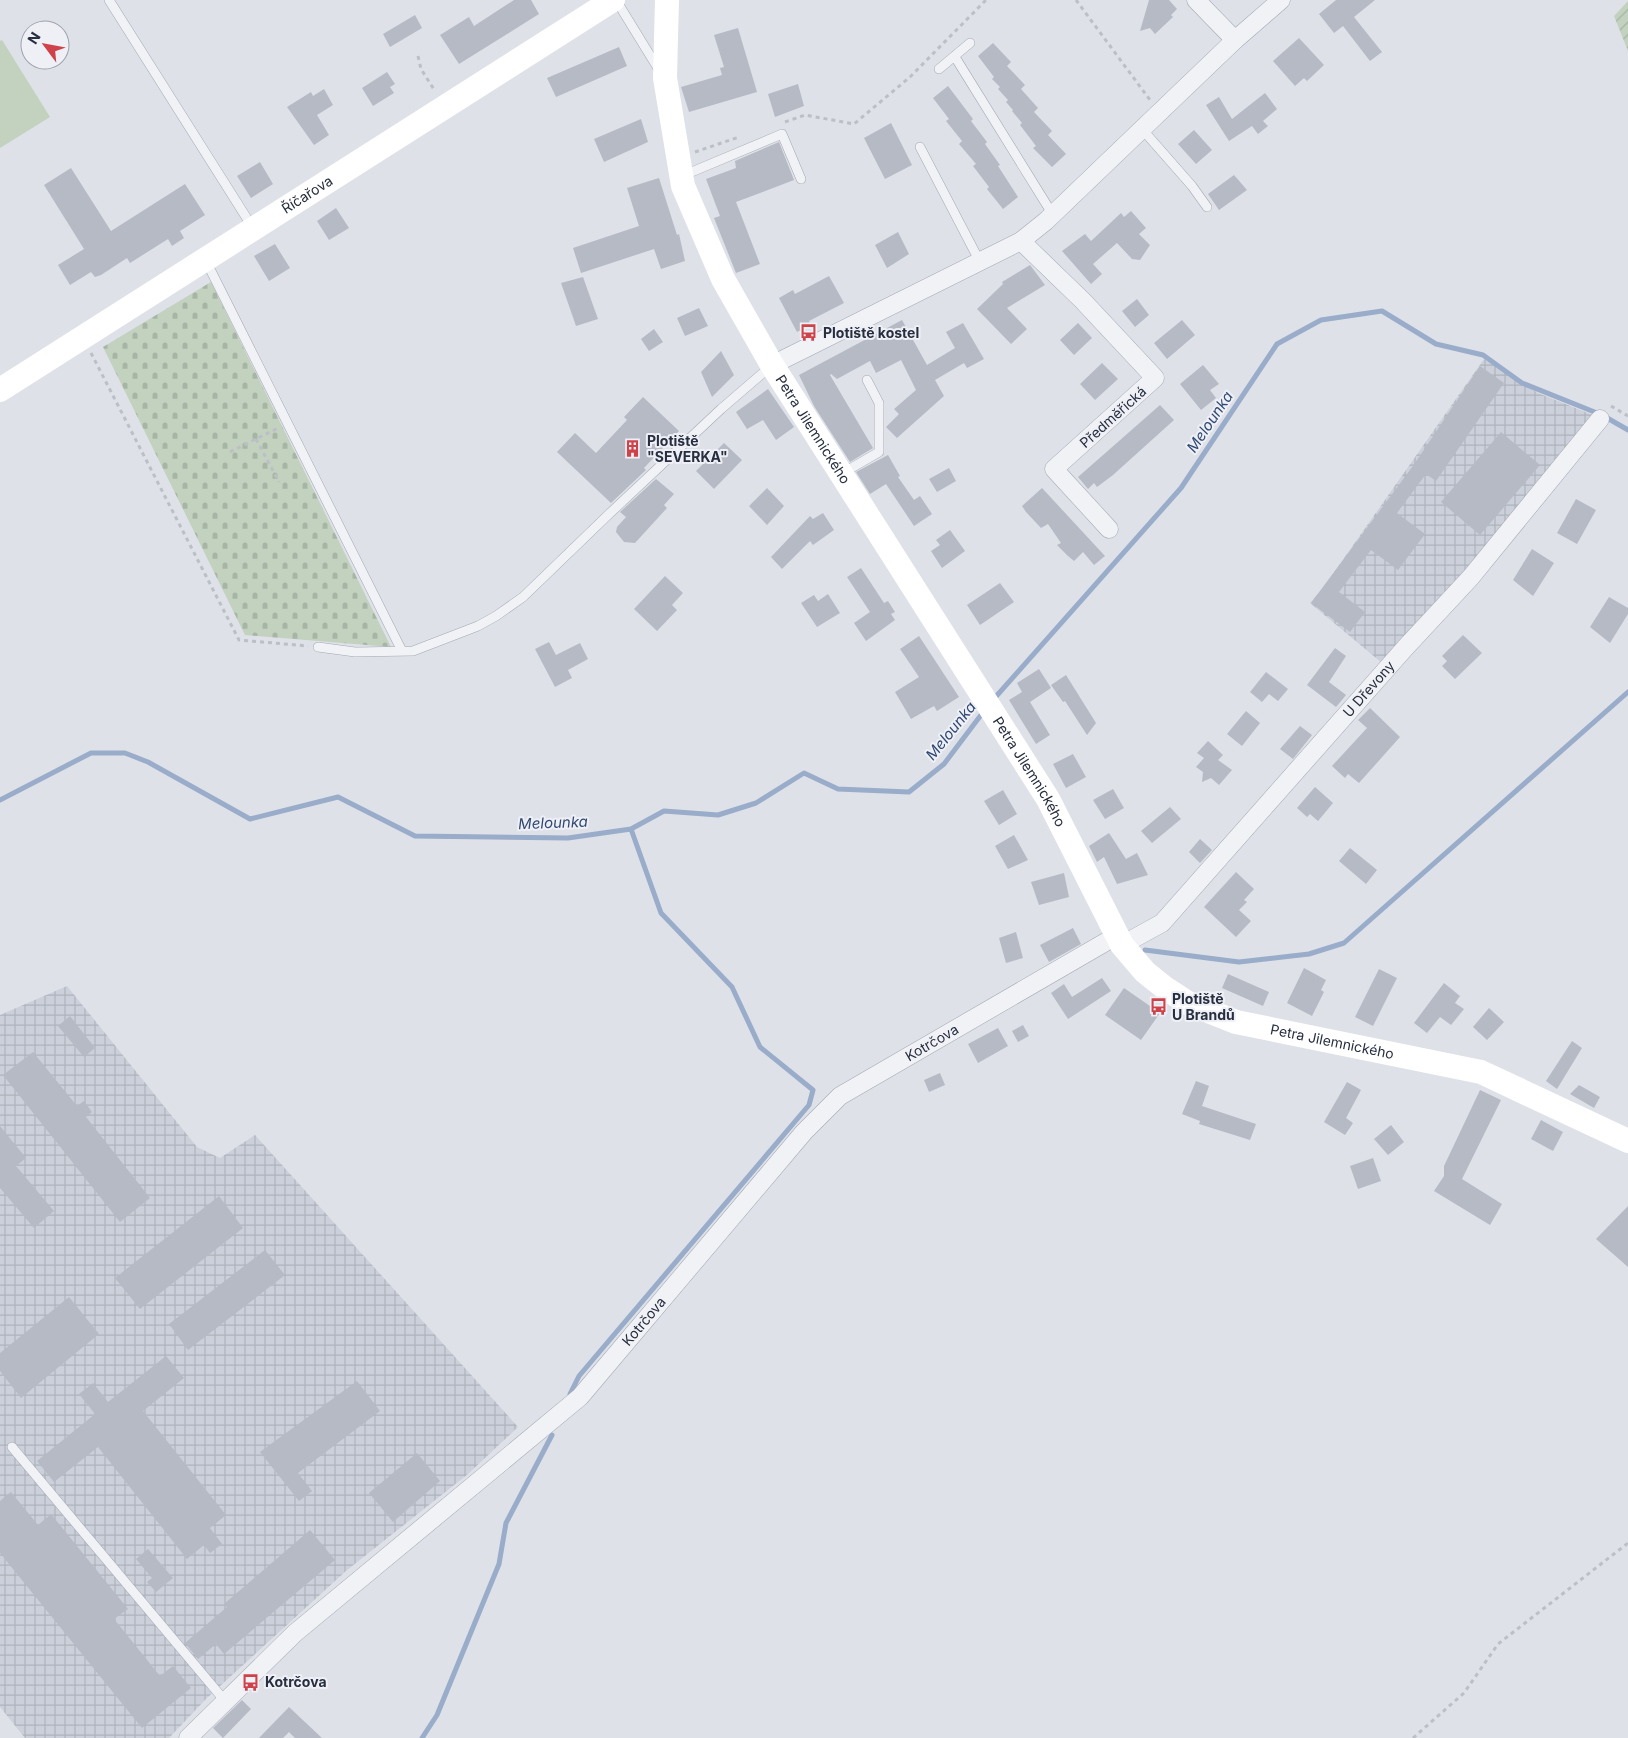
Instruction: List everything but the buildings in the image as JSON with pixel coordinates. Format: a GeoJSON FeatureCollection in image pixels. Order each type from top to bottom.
{"type":"FeatureCollection","features":[{"type":"Feature","properties":{"kind":"street","name":"Říčařova"},"geometry":{"type":"LineString","coordinates":[[0,390],[204,258],[614,0]]}},
{"type":"Feature","properties":{"kind":"street","name":"Petra Jilemnického"},"geometry":{"type":"LineString","coordinates":[[667,0],[665,78],[683,186],[723,280],[772,365],[1048,799],[1119,941],[1152,977],[1188,1003],[1210,1014],[1236,1022],[1481,1072],[1628,1141]]}},
{"type":"Feature","properties":{"kind":"street"},"geometry":{"type":"LineString","coordinates":[[1196,0],[1235,40]]}},
{"type":"Feature","properties":{"kind":"street"},"geometry":{"type":"LineString","coordinates":[[772,365],[1021,241],[1053,215],[1235,40],[1281,0]]}},
{"type":"Feature","properties":{"kind":"street","name":"Předměřická"},"geometry":{"type":"LineString","coordinates":[[1021,241],[1083,301],[1156,378],[1054,469],[1110,528]]}},
{"type":"Feature","properties":{"kind":"street","name":"U Dřevony"},"geometry":{"type":"LineString","coordinates":[[1119,941],[1162,923],[1405,648],[1472,577],[1606,413]]}},
{"type":"Feature","properties":{"kind":"street","name":"Kotrčova"},"geometry":{"type":"LineString","coordinates":[[188,1738],[295,1633],[580,1397],[804,1132],[840,1096],[1119,941]]}},
{"type":"Feature","properties":{"kind":"lane"},"geometry":{"type":"LineString","coordinates":[[109,0],[253,228]]}},
{"type":"Feature","properties":{"kind":"lane"},"geometry":{"type":"LineString","coordinates":[[614,0],[665,78]]}},
{"type":"Feature","properties":{"kind":"lane"},"geometry":{"type":"LineString","coordinates":[[940,69],[970,44]]}},
{"type":"Feature","properties":{"kind":"lane"},"geometry":{"type":"LineString","coordinates":[[955,56],[1053,215]]}},
{"type":"Feature","properties":{"kind":"lane"},"geometry":{"type":"LineString","coordinates":[[1142,129],[1192,186],[1207,207]]}},
{"type":"Feature","properties":{"kind":"lane"},"geometry":{"type":"LineString","coordinates":[[680,167],[782,134],[801,179]]}},
{"type":"Feature","properties":{"kind":"lane"},"geometry":{"type":"LineString","coordinates":[[920,147],[980,262]]}},
{"type":"Feature","properties":{"kind":"lane"},"geometry":{"type":"LineString","coordinates":[[204,258],[402,651]]}},
{"type":"Feature","properties":{"kind":"lane"},"geometry":{"type":"LineString","coordinates":[[318,647],[355,652],[413,651],[478,626],[523,597],[714,416],[772,365]]}},
{"type":"Feature","properties":{"kind":"lane"},"geometry":{"type":"LineString","coordinates":[[841,474],[879,452],[879,402],[867,380]]}},
{"type":"Feature","properties":{"kind":"lane"},"geometry":{"type":"LineString","coordinates":[[12,1447],[224,1701]]}},
{"type":"Feature","properties":{"kind":"path"},"geometry":{"type":"LineString","coordinates":[[778,124],[806,115],[854,124],[910,77],[986,0]]}},
{"type":"Feature","properties":{"kind":"path"},"geometry":{"type":"LineString","coordinates":[[1076,0],[1159,113]]}},
{"type":"Feature","properties":{"kind":"path"},"geometry":{"type":"LineString","coordinates":[[418,56],[421,69],[445,106]]}},
{"type":"Feature","properties":{"kind":"path"},"geometry":{"type":"LineString","coordinates":[[680,167],[742,136]]}},
{"type":"Feature","properties":{"kind":"path"},"geometry":{"type":"LineString","coordinates":[[83,337],[239,640],[318,647]]}},
{"type":"Feature","properties":{"kind":"path"},"geometry":{"type":"LineString","coordinates":[[1606,413],[1628,416]]}},
{"type":"Feature","properties":{"kind":"path"},"geometry":{"type":"LineString","coordinates":[[230,452],[287,423]]}},
{"type":"Feature","properties":{"kind":"path"},"geometry":{"type":"LineString","coordinates":[[256,439],[279,482]]}},
{"type":"Feature","properties":{"kind":"path"},"geometry":{"type":"LineString","coordinates":[[1413,1738],[1464,1693],[1498,1644],[1628,1543]]}},
{"type":"Feature","properties":{"kind":"shaded area"},"geometry":{"type":"Polygon","coordinates":[[[1484,359],[1538,393],[1603,419],[1382,663],[1310,603],[1323,588],[1484,359]]]}},
{"type":"Feature","properties":{"kind":"shaded area"},"geometry":{"type":"Polygon","coordinates":[[[67,986],[197,1147],[220,1158],[255,1135],[518,1427],[468,1474],[346,1571],[207,1698],[169,1738],[25,1738],[0,1707],[0,1015],[67,986]]]}},
{"type":"Feature","properties":{"kind":"green space"},"geometry":{"type":"Polygon","coordinates":[[[1628,1],[1628,51],[1614,16],[1628,1]]]}},
{"type":"Feature","properties":{"kind":"green space"},"geometry":{"type":"Polygon","coordinates":[[[2,40],[50,117],[0,148],[0,41],[2,40]]]}},
{"type":"Feature","properties":{"kind":"green space"},"geometry":{"type":"Polygon","coordinates":[[[211,282],[391,647],[245,635],[103,347],[211,282]]]}},
{"type":"Feature","properties":{"kind":"waterway","name":"Melounka"},"geometry":{"type":"LineString","coordinates":[[992,701],[1181,488],[1277,344],[1321,320],[1382,311],[1436,344],[1483,355],[1522,383],[1602,415],[1628,430]]}},
{"type":"Feature","properties":{"kind":"waterway"},"geometry":{"type":"LineString","coordinates":[[1145,950],[1239,962],[1309,954],[1344,943],[1628,692]]}},
{"type":"Feature","properties":{"kind":"waterway","name":"Melounka"},"geometry":{"type":"LineString","coordinates":[[0,800],[91,753],[125,753],[148,762],[250,819],[338,797],[415,836],[568,838],[631,829],[664,811],[718,815],[756,803],[804,773],[838,789],[909,792],[944,764],[984,711]]}},
{"type":"Feature","properties":{"kind":"waterway"},"geometry":{"type":"LineString","coordinates":[[570,1394],[579,1376],[809,1105],[813,1090],[760,1047],[732,987],[661,913],[631,829]]}},
{"type":"Feature","properties":{"kind":"waterway"},"geometry":{"type":"LineString","coordinates":[[422,1738],[437,1715],[499,1564],[506,1523],[552,1435]]}},
{"type":"Feature","properties":{"kind":"place","name":"Plotiště kostel"},"geometry":{"type":"Point","coordinates":[809,333]}},
{"type":"Feature","properties":{"kind":"place","name":"Plotiště \"SEVERKA\""},"geometry":{"type":"Point","coordinates":[633,449]}},
{"type":"Feature","properties":{"kind":"place","name":"Plotiště U Brandů"},"geometry":{"type":"Point","coordinates":[1158,1007]}},
{"type":"Feature","properties":{"kind":"place","name":"Kotrčova"},"geometry":{"type":"Point","coordinates":[251,1682]}}]}
